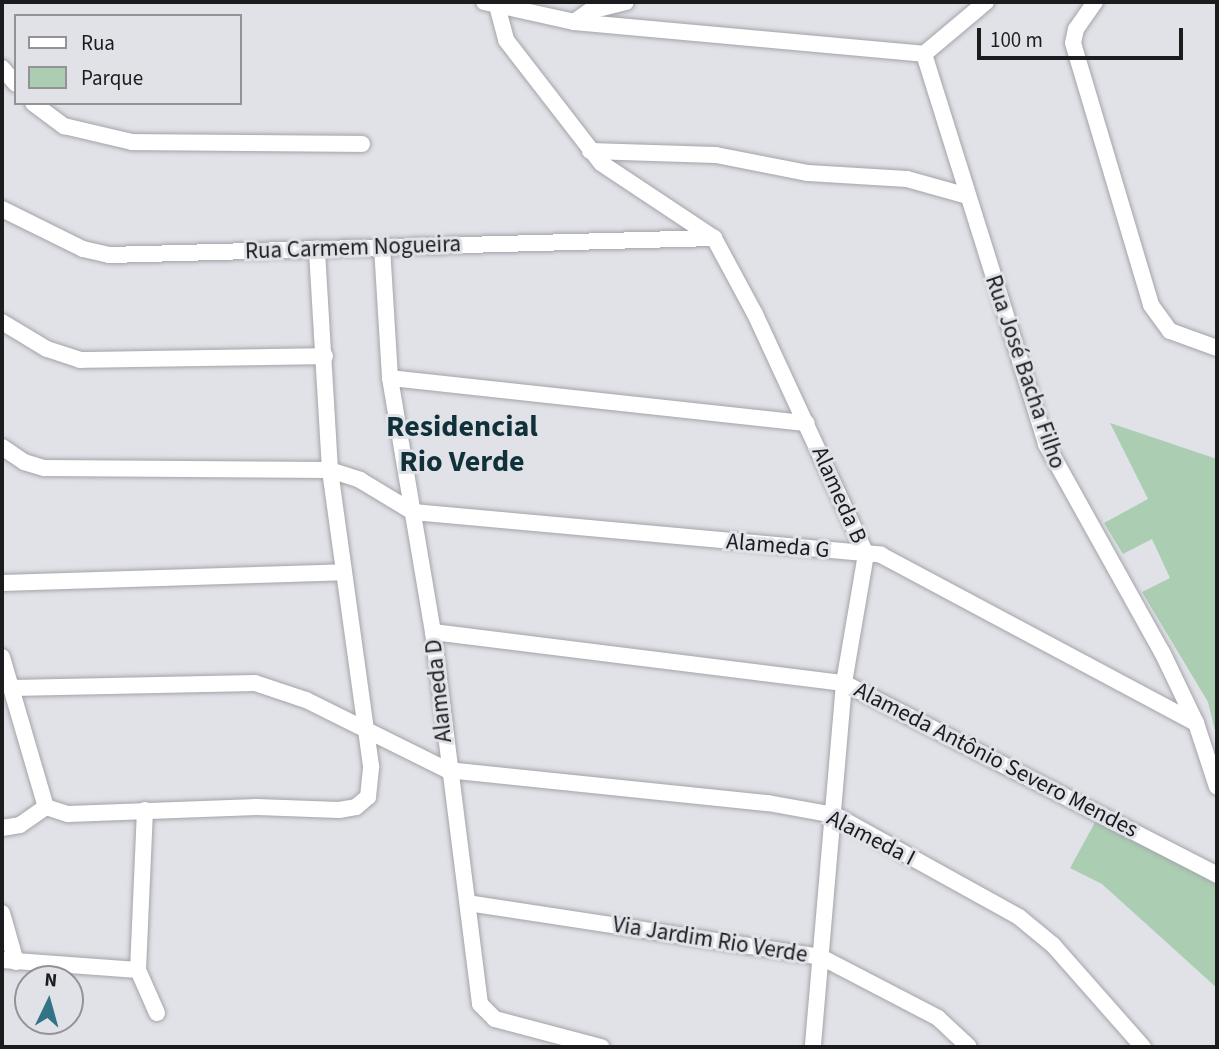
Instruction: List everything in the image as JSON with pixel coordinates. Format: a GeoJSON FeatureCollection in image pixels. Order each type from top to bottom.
{"type":"FeatureCollection","features":[{"type":"Feature","properties":{"kind":"street"},"geometry":{"type":"LineString","coordinates":[[574,22],[590,11],[625,2]]}},
{"type":"Feature","properties":{"kind":"street"},"geometry":{"type":"LineString","coordinates":[[492,3],[574,22],[924,54],[986,2]]}},
{"type":"Feature","properties":{"kind":"street"},"geometry":{"type":"LineString","coordinates":[[1095,2],[1076,29],[1073,43],[1151,305],[1170,331],[1217,348]]}},
{"type":"Feature","properties":{"kind":"street"},"geometry":{"type":"LineString","coordinates":[[492,3],[506,40],[606,169],[714,238]]}},
{"type":"Feature","properties":{"kind":"street","name":"Rua José Bacha Filho"},"geometry":{"type":"LineString","coordinates":[[924,54],[1054,464],[1155,640],[1196,723],[1217,787]]}},
{"type":"Feature","properties":{"kind":"street"},"geometry":{"type":"LineString","coordinates":[[2,68],[14,82]]}},
{"type":"Feature","properties":{"kind":"street"},"geometry":{"type":"LineString","coordinates":[[36,105],[64,126],[132,142],[362,144]]}},
{"type":"Feature","properties":{"kind":"street"},"geometry":{"type":"LineString","coordinates":[[590,151],[716,155],[808,173],[907,178],[968,196]]}},
{"type":"Feature","properties":{"kind":"street","name":"Rua Carmem Nogueira"},"geometry":{"type":"LineString","coordinates":[[2,209],[95,253],[714,238]]}},
{"type":"Feature","properties":{"kind":"street","name":"Alameda B"},"geometry":{"type":"LineString","coordinates":[[714,238],[807,423],[866,554],[844,682],[835,815],[813,1047]]}},
{"type":"Feature","properties":{"kind":"street","name":"Alameda D"},"geometry":{"type":"LineString","coordinates":[[382,247],[390,378],[433,632],[447,770],[468,903],[473,965],[484,1011],[535,1032],[601,1047]]}},
{"type":"Feature","properties":{"kind":"street"},"geometry":{"type":"LineString","coordinates":[[46,807],[68,814],[145,810],[347,809],[368,797],[371,766],[330,470],[317,248]]}},
{"type":"Feature","properties":{"kind":"street"},"geometry":{"type":"LineString","coordinates":[[2,321],[47,349],[80,360],[325,356]]}},
{"type":"Feature","properties":{"kind":"street"},"geometry":{"type":"LineString","coordinates":[[390,378],[807,423]]}},
{"type":"Feature","properties":{"kind":"street","name":"Alameda G"},"geometry":{"type":"LineString","coordinates":[[2,447],[24,462],[44,467],[330,470],[360,480],[413,512],[866,554],[892,559],[1196,723]]}},
{"type":"Feature","properties":{"kind":"street"},"geometry":{"type":"LineString","coordinates":[[2,583],[344,572]]}},
{"type":"Feature","properties":{"kind":"street","name":"Alameda Antônio Severo Mendes"},"geometry":{"type":"LineString","coordinates":[[433,632],[844,682],[1217,875]]}},
{"type":"Feature","properties":{"kind":"street"},"geometry":{"type":"LineString","coordinates":[[2,657],[46,807]]}},
{"type":"Feature","properties":{"kind":"street","name":"Alameda I"},"geometry":{"type":"LineString","coordinates":[[12,688],[255,683],[306,700],[447,770],[768,803],[835,815],[1019,917],[1053,945],[1143,1047]]}},
{"type":"Feature","properties":{"kind":"street"},"geometry":{"type":"LineString","coordinates":[[2,828],[20,825],[46,807]]}},
{"type":"Feature","properties":{"kind":"street"},"geometry":{"type":"LineString","coordinates":[[145,810],[138,970],[157,1013]]}},
{"type":"Feature","properties":{"kind":"street","name":"Via Jardim Rio Verde"},"geometry":{"type":"LineString","coordinates":[[468,903],[821,957],[937,1018],[970,1047]]}},
{"type":"Feature","properties":{"kind":"street"},"geometry":{"type":"LineString","coordinates":[[2,913],[9,961],[138,970]]}},
{"type":"Feature","properties":{"kind":"green space"},"geometry":{"type":"Polygon","coordinates":[[[1110,423],[1217,459],[1217,739],[1208,702],[1142,592],[1170,578],[1152,539],[1123,554],[1104,523],[1148,499],[1110,423]]]}},
{"type":"Feature","properties":{"kind":"green space"},"geometry":{"type":"Polygon","coordinates":[[[1098,817],[1217,885],[1217,988],[1102,884],[1070,868],[1098,817]]]}},
{"type":"Feature","properties":{"kind":"district","name":"Residencial Rio Verde"},"geometry":{"type":"Point","coordinates":[462,444]}}]}
